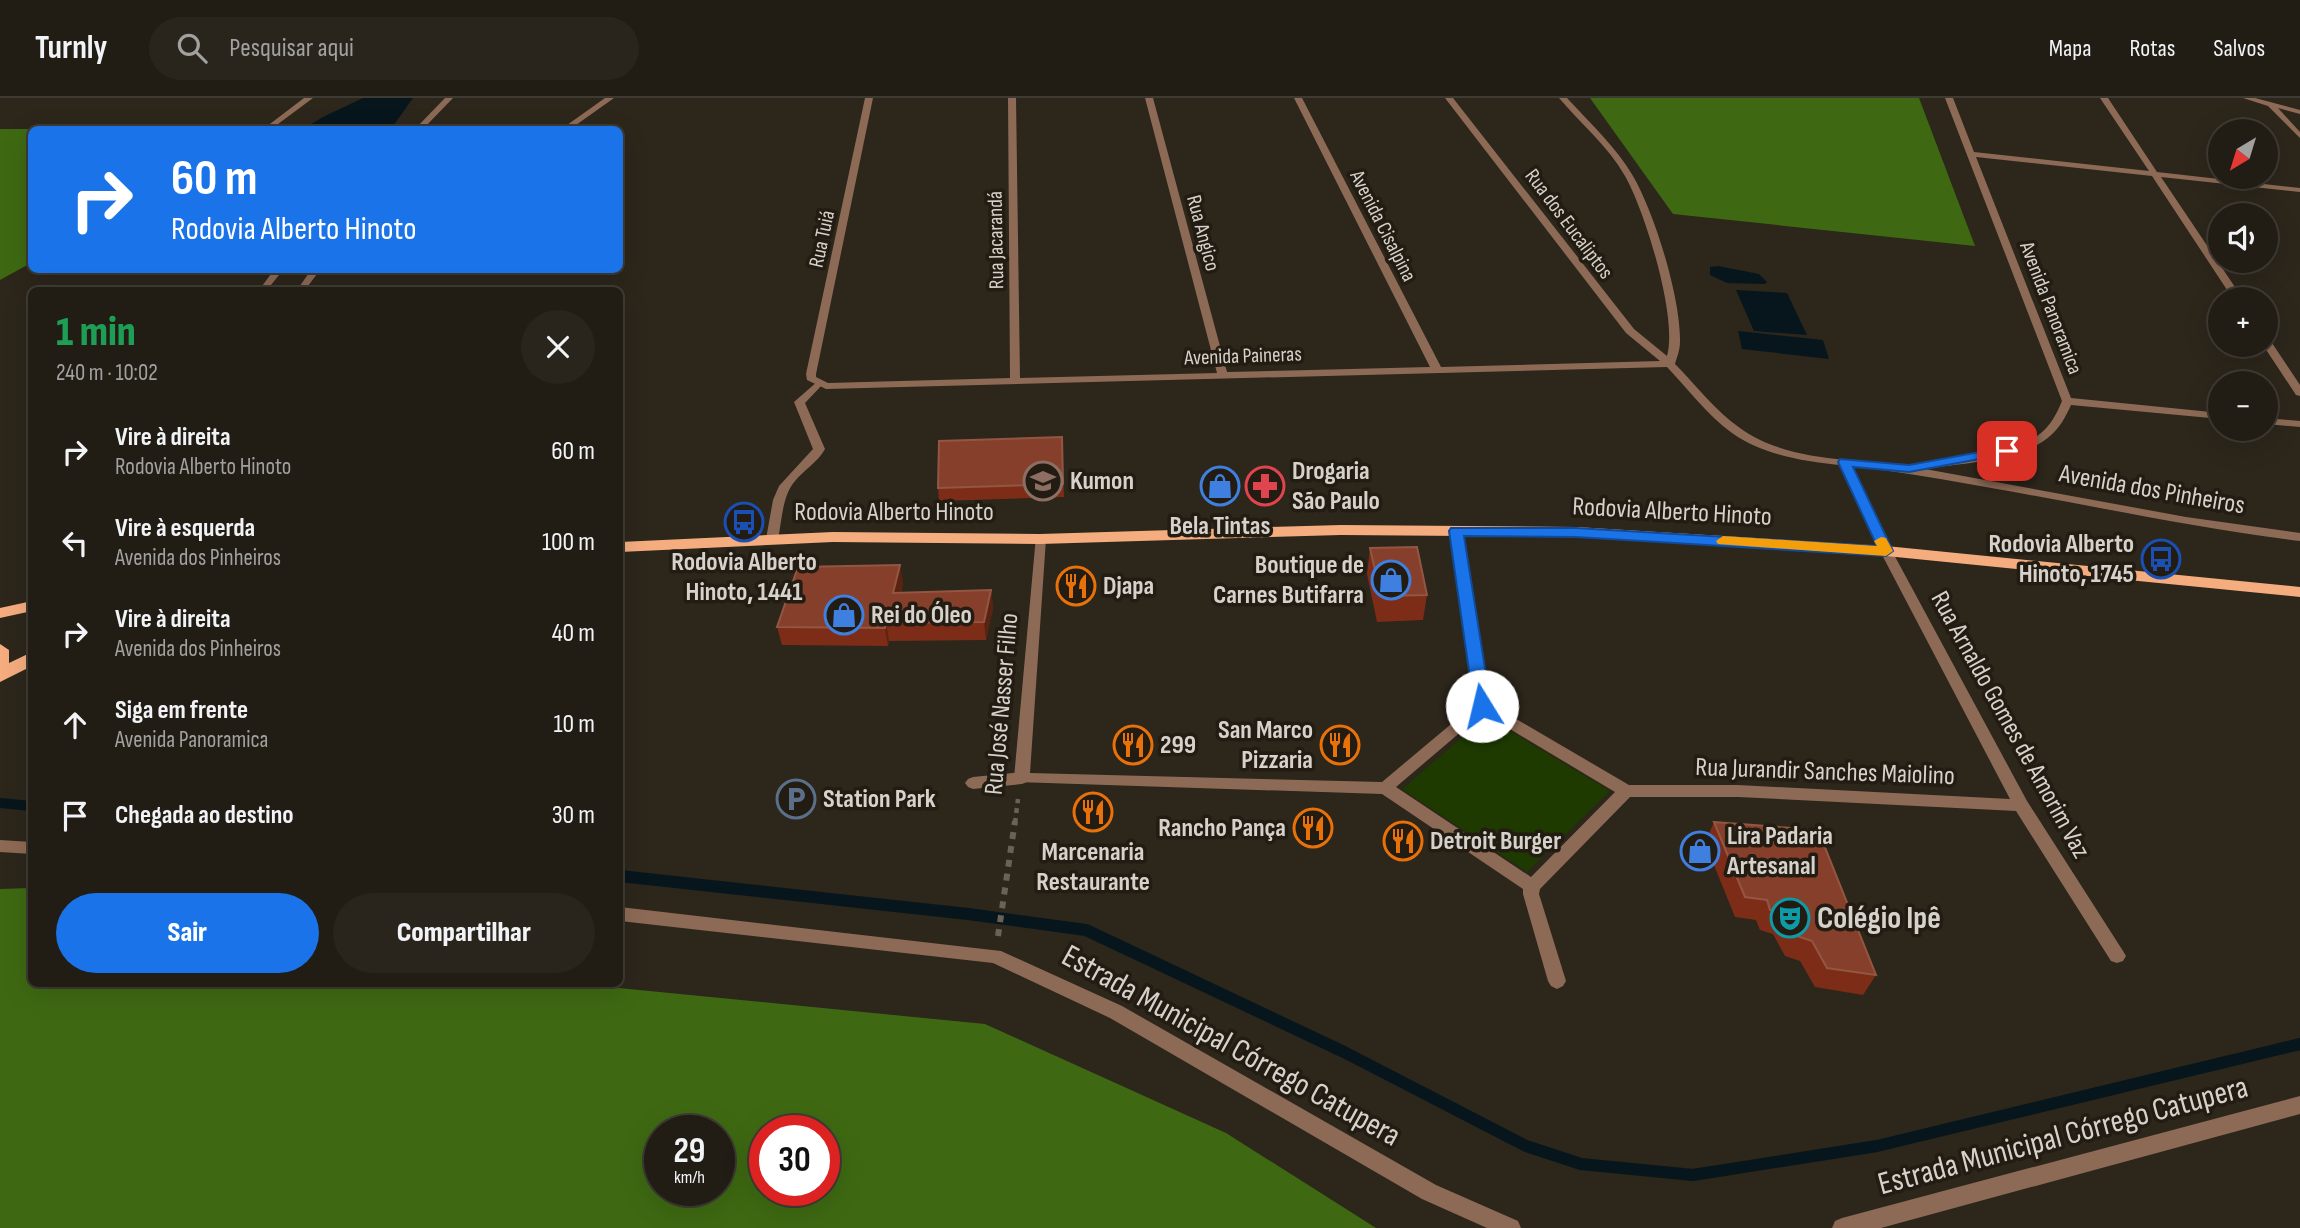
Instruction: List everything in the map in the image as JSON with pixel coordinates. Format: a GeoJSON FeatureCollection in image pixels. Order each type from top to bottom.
{"type":"FeatureCollection","features":[{"type":"Feature","properties":{"kind":"main road","name":"Rodovia Alberto Hinoto"},"geometry":{"type":"LineString","coordinates":[[623,547],[772,539],[1040,539],[1327,530],[1576,532],[1886,551],[2300,592]]}},
{"type":"Feature","properties":{"kind":"main road"},"geometry":{"type":"LineString","coordinates":[[0,613],[28,607]]}},
{"type":"Feature","properties":{"kind":"main road"},"geometry":{"type":"LineString","coordinates":[[0,650],[0,669]]}},
{"type":"Feature","properties":{"kind":"main road"},"geometry":{"type":"LineString","coordinates":[[0,676],[28,660]]}},
{"type":"Feature","properties":{"kind":"street"},"geometry":{"type":"LineString","coordinates":[[270,126],[309,98]]}},
{"type":"Feature","properties":{"kind":"street"},"geometry":{"type":"LineString","coordinates":[[421,126],[449,98]]}},
{"type":"Feature","properties":{"kind":"street"},"geometry":{"type":"LineString","coordinates":[[570,126],[610,98]]}},
{"type":"Feature","properties":{"kind":"street","name":"Rua Tuiá"},"geometry":{"type":"LineString","coordinates":[[818,384],[811,378],[811,374],[869,98]]}},
{"type":"Feature","properties":{"kind":"street","name":"Rua Jacarandá"},"geometry":{"type":"LineString","coordinates":[[1012,98],[1015,382]]}},
{"type":"Feature","properties":{"kind":"street","name":"Rua Angico"},"geometry":{"type":"LineString","coordinates":[[1149,98],[1223,376]]}},
{"type":"Feature","properties":{"kind":"street","name":"Avenida Cisalpina"},"geometry":{"type":"LineString","coordinates":[[1298,98],[1437,370]]}},
{"type":"Feature","properties":{"kind":"street","name":"Rua dos Eucaliptos"},"geometry":{"type":"LineString","coordinates":[[1449,98],[1630,331],[1670,364]]}},
{"type":"Feature","properties":{"kind":"street"},"geometry":{"type":"LineString","coordinates":[[1563,98],[1606,144],[1630,178],[1647,220],[1667,289],[1675,342],[1670,364],[1736,430],[1758,442],[1804,457],[1844,462],[1886,551]]}},
{"type":"Feature","properties":{"kind":"street","name":"Avenida Panoramica"},"geometry":{"type":"LineString","coordinates":[[1909,468],[2007,451],[2036,442],[2054,426],[2067,401],[1949,98]]}},
{"type":"Feature","properties":{"kind":"street"},"geometry":{"type":"LineString","coordinates":[[2104,98],[2230,287]]}},
{"type":"Feature","properties":{"kind":"street"},"geometry":{"type":"LineString","coordinates":[[2247,98],[2300,112]]}},
{"type":"Feature","properties":{"kind":"street"},"geometry":{"type":"LineString","coordinates":[[2270,104],[2300,136]]}},
{"type":"Feature","properties":{"kind":"street"},"geometry":{"type":"LineString","coordinates":[[1970,154],[2300,190]]}},
{"type":"Feature","properties":{"kind":"street"},"geometry":{"type":"LineString","coordinates":[[264,287],[276,273]]}},
{"type":"Feature","properties":{"kind":"street"},"geometry":{"type":"LineString","coordinates":[[2276,357],[2300,393]]}},
{"type":"Feature","properties":{"kind":"street","name":"Avenida Paineras"},"geometry":{"type":"LineString","coordinates":[[818,384],[835,387],[1670,364]]}},
{"type":"Feature","properties":{"kind":"street"},"geometry":{"type":"LineString","coordinates":[[772,539],[783,489],[788,481],[814,459],[819,449],[799,402],[818,384]]}},
{"type":"Feature","properties":{"kind":"street"},"geometry":{"type":"LineString","coordinates":[[2067,401],[2208,415]]}},
{"type":"Feature","properties":{"kind":"street"},"geometry":{"type":"LineString","coordinates":[[2278,422],[2300,424]]}},
{"type":"Feature","properties":{"kind":"street","name":"Avenida dos Pinheiros"},"geometry":{"type":"LineString","coordinates":[[1844,462],[1909,468],[2232,530],[2300,537]]}},
{"type":"Feature","properties":{"kind":"street"},"geometry":{"type":"LineString","coordinates":[[1456,531],[1482,706]]}},
{"type":"Feature","properties":{"kind":"street","name":"Rua José Nasser Filho"},"geometry":{"type":"LineString","coordinates":[[1022,778],[1040,539]]}},
{"type":"Feature","properties":{"kind":"street","name":"Rua Arnaldo Gomes de Amorim Vaz"},"geometry":{"type":"LineString","coordinates":[[1886,551],[2021,805],[2116,956]]}},
{"type":"Feature","properties":{"kind":"street"},"geometry":{"type":"LineString","coordinates":[[1385,788],[1482,706]]}},
{"type":"Feature","properties":{"kind":"street"},"geometry":{"type":"LineString","coordinates":[[1482,706],[1626,791],[1532,886],[1531,894],[1556,981]]}},
{"type":"Feature","properties":{"kind":"street"},"geometry":{"type":"LineString","coordinates":[[973,783],[1022,778],[1385,788],[1532,886]]}},
{"type":"Feature","properties":{"kind":"street","name":"Rua Jurandir Sanches Maiolino"},"geometry":{"type":"LineString","coordinates":[[1626,791],[1738,791],[2021,805]]}},
{"type":"Feature","properties":{"kind":"street"},"geometry":{"type":"LineString","coordinates":[[0,846],[28,848]]}},
{"type":"Feature","properties":{"kind":"street","name":"Estrada Municipal Córrego Catupera"},"geometry":{"type":"LineString","coordinates":[[623,914],[995,956],[1116,1012],[1429,1192],[1511,1228]]}},
{"type":"Feature","properties":{"kind":"street","name":"Estrada Municipal Córrego Catupera"},"geometry":{"type":"LineString","coordinates":[[1842,1228],[2300,1105]]}},
{"type":"Feature","properties":{"kind":"path","name":"Rua José Nasser Filho"},"geometry":{"type":"LineString","coordinates":[[995,956],[1022,778]]}},
{"type":"Feature","properties":{"kind":"green space"},"geometry":{"type":"Polygon","coordinates":[[[1590,98],[1919,98],[1975,246],[1673,214],[1590,98]]]}},
{"type":"Feature","properties":{"kind":"green space"},"geometry":{"type":"Polygon","coordinates":[[[0,129],[28,129],[28,265],[0,280],[0,129]]]}},
{"type":"Feature","properties":{"kind":"green space"},"geometry":{"type":"Polygon","coordinates":[[[1486,717],[1610,791],[1527,872],[1402,789],[1486,717]]]}},
{"type":"Feature","properties":{"kind":"green space"},"geometry":{"type":"Polygon","coordinates":[[[28,888],[28,987],[609,987],[985,1024],[1226,1133],[1376,1228],[0,1228],[0,889],[28,888]]]}},
{"type":"Feature","properties":{"kind":"shaded area"},"geometry":{"type":"Polygon","coordinates":[[[363,98],[413,98],[393,126],[308,126],[363,98]]]}},
{"type":"Feature","properties":{"kind":"shaded area"},"geometry":{"type":"Polygon","coordinates":[[[1718,266],[1759,274],[1767,282],[1727,283],[1710,275],[1710,267],[1718,266]]]}},
{"type":"Feature","properties":{"kind":"shaded area"},"geometry":{"type":"Polygon","coordinates":[[[1736,290],[1787,293],[1807,335],[1754,331],[1736,290]]]}},
{"type":"Feature","properties":{"kind":"shaded area"},"geometry":{"type":"Polygon","coordinates":[[[1738,331],[1823,340],[1829,359],[1742,349],[1738,331]]]}},
{"type":"Feature","properties":{"kind":"building"},"geometry":{"type":"Polygon","coordinates":[[[1062,437],[1063,484],[938,488],[939,441],[1062,437]]]}},
{"type":"Feature","properties":{"kind":"building"},"geometry":{"type":"Polygon","coordinates":[[[1417,547],[1427,595],[1381,596],[1370,548],[1417,547]]]}},
{"type":"Feature","properties":{"kind":"building"},"geometry":{"type":"Polygon","coordinates":[[[900,565],[893,593],[991,590],[984,622],[886,623],[885,628],[777,627],[798,567],[900,565]]]}},
{"type":"Feature","properties":{"kind":"building","name":"Colégio Ipê"},"geometry":{"type":"Polygon","coordinates":[[[1714,822],[1818,830],[1876,975],[1827,968],[1812,941],[1797,936],[1784,913],[1770,910],[1767,900],[1745,897],[1714,822]]]}},
{"type":"Feature","properties":{"kind":"waterway"},"geometry":{"type":"LineString","coordinates":[[0,803],[28,806]]}},
{"type":"Feature","properties":{"kind":"waterway"},"geometry":{"type":"LineString","coordinates":[[623,876],[968,914],[1086,930],[1344,1052],[1526,1146],[1581,1164],[1693,1175],[1877,1146],[2300,1044]]}},
{"type":"Feature","properties":{"kind":"slow traffic"},"geometry":{"type":"LineString","coordinates":[[1723,541],[1886,551],[1881,541]]}},
{"type":"Feature","properties":{"kind":"place","name":"Kumon"},"geometry":{"type":"Point","coordinates":[1043,481]}},
{"type":"Feature","properties":{"kind":"place","name":"Bela Tintas"},"geometry":{"type":"Point","coordinates":[1220,486]}},
{"type":"Feature","properties":{"kind":"place","name":"Drogaria São Paulo"},"geometry":{"type":"Point","coordinates":[1265,486]}},
{"type":"Feature","properties":{"kind":"place","name":"Rodovia Alberto Hinoto, 1441"},"geometry":{"type":"Point","coordinates":[744,522]}},
{"type":"Feature","properties":{"kind":"place","name":"Rodovia Alberto Hinoto, 1745"},"geometry":{"type":"Point","coordinates":[2161,559]}},
{"type":"Feature","properties":{"kind":"place","name":"Boutique de Carnes Butifarra"},"geometry":{"type":"Point","coordinates":[1391,580]}},
{"type":"Feature","properties":{"kind":"place","name":"Djapa"},"geometry":{"type":"Point","coordinates":[1076,586]}},
{"type":"Feature","properties":{"kind":"place","name":"Rei do Óleo"},"geometry":{"type":"Point","coordinates":[844,615]}},
{"type":"Feature","properties":{"kind":"place","name":"299"},"geometry":{"type":"Point","coordinates":[1133,745]}},
{"type":"Feature","properties":{"kind":"place","name":"San Marco Pizzaria"},"geometry":{"type":"Point","coordinates":[1340,745]}},
{"type":"Feature","properties":{"kind":"place","name":"Station Park"},"geometry":{"type":"Point","coordinates":[796,799]}},
{"type":"Feature","properties":{"kind":"place","name":"Marcenaria Restaurante"},"geometry":{"type":"Point","coordinates":[1093,812]}},
{"type":"Feature","properties":{"kind":"place","name":"Rancho Pança"},"geometry":{"type":"Point","coordinates":[1313,828]}},
{"type":"Feature","properties":{"kind":"place","name":"Detroit Burger"},"geometry":{"type":"Point","coordinates":[1403,841]}},
{"type":"Feature","properties":{"kind":"place","name":"Lira Padaria Artesanal"},"geometry":{"type":"Point","coordinates":[1700,851]}},
{"type":"Feature","properties":{"kind":"place","name":"Colégio Ipê"},"geometry":{"type":"Point","coordinates":[1790,918]}},
{"type":"Feature","properties":{"kind":"route"},"geometry":{"type":"LineString","coordinates":[[1482,706],[1456,531],[1576,532],[1886,551],[1844,462],[1909,468],[2007,451]]}}]}
